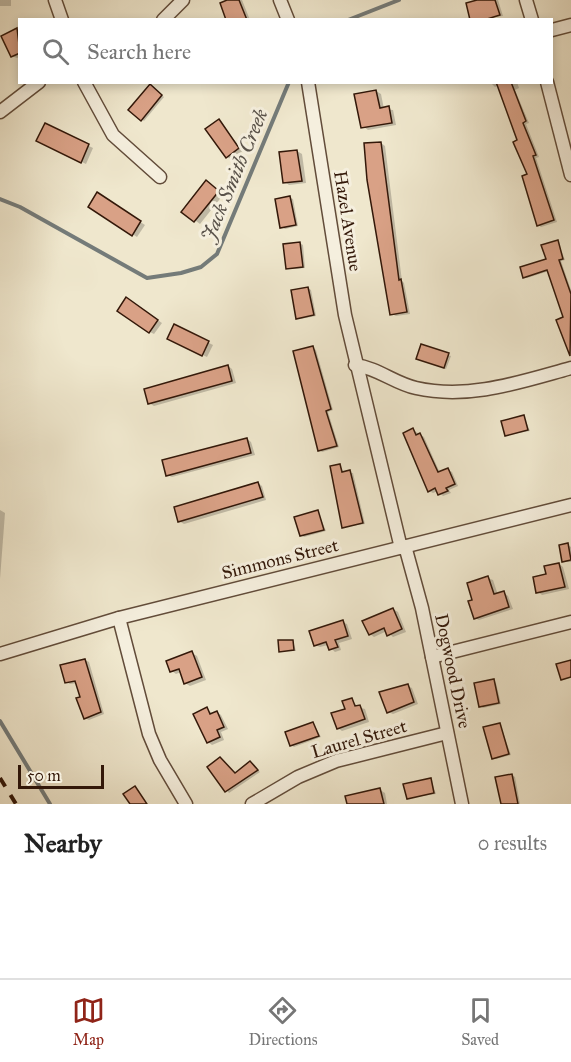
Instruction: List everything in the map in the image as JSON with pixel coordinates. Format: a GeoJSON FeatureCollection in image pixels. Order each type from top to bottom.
{"type":"FeatureCollection","features":[{"type":"Feature","properties":{"kind":"street"},"geometry":{"type":"LineString","coordinates":[[55,0],[61,18]]}},
{"type":"Feature","properties":{"kind":"street"},"geometry":{"type":"LineString","coordinates":[[165,18],[183,0]]}},
{"type":"Feature","properties":{"kind":"street"},"geometry":{"type":"LineString","coordinates":[[280,0],[287,18]]}},
{"type":"Feature","properties":{"kind":"street"},"geometry":{"type":"LineString","coordinates":[[526,0],[531,18]]}},
{"type":"Feature","properties":{"kind":"street"},"geometry":{"type":"LineString","coordinates":[[553,30],[571,25]]}},
{"type":"Feature","properties":{"kind":"street"},"geometry":{"type":"LineString","coordinates":[[0,112],[36,84]]}},
{"type":"Feature","properties":{"kind":"street"},"geometry":{"type":"LineString","coordinates":[[85,84],[113,135],[160,177]]}},
{"type":"Feature","properties":{"kind":"street","name":"Hazel Avenue"},"geometry":{"type":"LineString","coordinates":[[308,84],[355,365],[403,547]]}},
{"type":"Feature","properties":{"kind":"street"},"geometry":{"type":"LineString","coordinates":[[548,84],[571,175]]}},
{"type":"Feature","properties":{"kind":"street"},"geometry":{"type":"LineString","coordinates":[[355,365],[371,367],[414,388],[456,393],[488,390],[571,368]]}},
{"type":"Feature","properties":{"kind":"street","name":"Simmons Street"},"geometry":{"type":"LineString","coordinates":[[0,654],[119,618],[571,505]]}},
{"type":"Feature","properties":{"kind":"street","name":"Dogwood Drive"},"geometry":{"type":"LineString","coordinates":[[403,547],[432,657],[462,804]]}},
{"type":"Feature","properties":{"kind":"street"},"geometry":{"type":"LineString","coordinates":[[119,618],[150,734],[160,760],[186,804]]}},
{"type":"Feature","properties":{"kind":"street"},"geometry":{"type":"LineString","coordinates":[[432,657],[571,622]]}},
{"type":"Feature","properties":{"kind":"street","name":"Laurel Street"},"geometry":{"type":"LineString","coordinates":[[252,804],[298,777],[336,761],[447,732]]}},
{"type":"Feature","properties":{"kind":"building"},"geometry":{"type":"Polygon","coordinates":[[[227,0],[239,0],[246,18],[225,18],[220,3],[227,0]]]}},
{"type":"Feature","properties":{"kind":"building"},"geometry":{"type":"Polygon","coordinates":[[[477,0],[495,0],[500,15],[490,18],[470,18],[466,3],[477,0]]]}},
{"type":"Feature","properties":{"kind":"building"},"geometry":{"type":"Polygon","coordinates":[[[17,28],[18,54],[11,57],[1,36],[17,28]]]}},
{"type":"Feature","properties":{"kind":"building"},"geometry":{"type":"Polygon","coordinates":[[[150,84],[162,95],[141,121],[128,110],[150,84]]]}},
{"type":"Feature","properties":{"kind":"building"},"geometry":{"type":"Polygon","coordinates":[[[497,84],[512,84],[526,121],[523,123],[536,155],[533,156],[554,220],[537,226],[522,176],[527,174],[513,142],[517,140],[497,84]]]}},
{"type":"Feature","properties":{"kind":"building"},"geometry":{"type":"Polygon","coordinates":[[[376,90],[380,108],[389,106],[392,123],[361,128],[354,94],[376,90]]]}},
{"type":"Feature","properties":{"kind":"building"},"geometry":{"type":"Polygon","coordinates":[[[219,119],[239,148],[226,158],[205,129],[219,119]]]}},
{"type":"Feature","properties":{"kind":"building"},"geometry":{"type":"Polygon","coordinates":[[[45,123],[89,144],[81,163],[36,141],[45,123]]]}},
{"type":"Feature","properties":{"kind":"building"},"geometry":{"type":"Polygon","coordinates":[[[381,142],[399,280],[401,279],[407,312],[390,315],[367,180],[364,143],[381,142]]]}},
{"type":"Feature","properties":{"kind":"building"},"geometry":{"type":"Polygon","coordinates":[[[297,150],[302,181],[283,183],[279,152],[297,150]]]}},
{"type":"Feature","properties":{"kind":"building"},"geometry":{"type":"Polygon","coordinates":[[[206,180],[219,191],[194,222],[181,212],[206,180]]]}},
{"type":"Feature","properties":{"kind":"building"},"geometry":{"type":"Polygon","coordinates":[[[97,192],[141,221],[132,236],[88,207],[97,192]]]}},
{"type":"Feature","properties":{"kind":"building"},"geometry":{"type":"Polygon","coordinates":[[[290,196],[296,225],[280,228],[275,199],[290,196]]]}},
{"type":"Feature","properties":{"kind":"building"},"geometry":{"type":"Polygon","coordinates":[[[558,240],[563,259],[559,260],[571,294],[570,356],[556,320],[563,317],[547,270],[523,278],[520,267],[546,259],[541,245],[558,240]]]}},
{"type":"Feature","properties":{"kind":"building"},"geometry":{"type":"Polygon","coordinates":[[[300,242],[303,267],[286,269],[283,244],[300,242]]]}},
{"type":"Feature","properties":{"kind":"building"},"geometry":{"type":"Polygon","coordinates":[[[308,287],[314,315],[296,319],[291,290],[308,287]]]}},
{"type":"Feature","properties":{"kind":"building"},"geometry":{"type":"Polygon","coordinates":[[[126,297],[158,320],[149,333],[117,311],[126,297]]]}},
{"type":"Feature","properties":{"kind":"building"},"geometry":{"type":"Polygon","coordinates":[[[174,324],[209,341],[202,356],[167,339],[174,324]]]}},
{"type":"Feature","properties":{"kind":"building"},"geometry":{"type":"Polygon","coordinates":[[[421,344],[449,353],[444,368],[416,359],[421,344]]]}},
{"type":"Feature","properties":{"kind":"building"},"geometry":{"type":"Polygon","coordinates":[[[313,346],[331,409],[326,411],[337,446],[318,451],[293,351],[313,346]]]}},
{"type":"Feature","properties":{"kind":"building"},"geometry":{"type":"Polygon","coordinates":[[[228,365],[232,381],[148,404],[144,389],[228,365]]]}},
{"type":"Feature","properties":{"kind":"building"},"geometry":{"type":"Polygon","coordinates":[[[524,415],[528,430],[505,436],[501,421],[524,415]]]}},
{"type":"Feature","properties":{"kind":"building"},"geometry":{"type":"Polygon","coordinates":[[[413,428],[416,435],[420,433],[438,472],[448,468],[455,484],[446,488],[448,491],[438,495],[435,488],[428,492],[403,433],[413,428]]]}},
{"type":"Feature","properties":{"kind":"building"},"geometry":{"type":"Polygon","coordinates":[[[247,438],[251,453],[166,476],[162,460],[247,438]]]}},
{"type":"Feature","properties":{"kind":"building"},"geometry":{"type":"Polygon","coordinates":[[[340,464],[342,472],[350,470],[363,523],[342,528],[330,466],[340,464]]]}},
{"type":"Feature","properties":{"kind":"building"},"geometry":{"type":"Polygon","coordinates":[[[258,482],[263,497],[178,522],[174,507],[258,482]]]}},
{"type":"Feature","properties":{"kind":"building"},"geometry":{"type":"Polygon","coordinates":[[[318,510],[324,530],[300,536],[294,517],[318,510]]]}},
{"type":"Feature","properties":{"kind":"building"},"geometry":{"type":"Polygon","coordinates":[[[568,543],[571,560],[562,562],[559,545],[568,543]]]}},
{"type":"Feature","properties":{"kind":"building"},"geometry":{"type":"Polygon","coordinates":[[[559,563],[565,587],[536,593],[533,577],[546,574],[544,566],[559,563]]]}},
{"type":"Feature","properties":{"kind":"building"},"geometry":{"type":"Polygon","coordinates":[[[488,576],[494,594],[504,591],[509,607],[474,619],[468,601],[472,600],[467,583],[488,576]]]}},
{"type":"Feature","properties":{"kind":"building"},"geometry":{"type":"Polygon","coordinates":[[[393,608],[402,629],[387,636],[384,628],[369,635],[362,621],[393,608]]]}},
{"type":"Feature","properties":{"kind":"building"},"geometry":{"type":"Polygon","coordinates":[[[343,620],[348,636],[335,640],[338,647],[329,650],[326,642],[314,646],[309,631],[343,620]]]}},
{"type":"Feature","properties":{"kind":"building"},"geometry":{"type":"Polygon","coordinates":[[[278,640],[293,640],[294,650],[279,652],[278,640]]]}},
{"type":"Feature","properties":{"kind":"building"},"geometry":{"type":"Polygon","coordinates":[[[192,651],[202,677],[184,684],[179,669],[170,672],[166,661],[192,651]]]}},
{"type":"Feature","properties":{"kind":"building"},"geometry":{"type":"Polygon","coordinates":[[[85,659],[101,712],[84,719],[76,698],[80,697],[75,681],[65,683],[60,665],[85,659]]]}},
{"type":"Feature","properties":{"kind":"building"},"geometry":{"type":"Polygon","coordinates":[[[571,660],[571,677],[561,680],[556,664],[571,660]]]}},
{"type":"Feature","properties":{"kind":"building"},"geometry":{"type":"Polygon","coordinates":[[[494,679],[499,703],[479,707],[474,683],[494,679]]]}},
{"type":"Feature","properties":{"kind":"building"},"geometry":{"type":"Polygon","coordinates":[[[408,684],[414,702],[387,713],[379,692],[408,684]]]}},
{"type":"Feature","properties":{"kind":"building"},"geometry":{"type":"Polygon","coordinates":[[[352,698],[355,706],[360,705],[365,719],[337,729],[331,713],[345,709],[342,701],[352,698]]]}},
{"type":"Feature","properties":{"kind":"building"},"geometry":{"type":"Polygon","coordinates":[[[207,707],[210,714],[217,711],[224,727],[217,730],[220,737],[207,743],[193,714],[207,707]]]}},
{"type":"Feature","properties":{"kind":"building"},"geometry":{"type":"Polygon","coordinates":[[[313,722],[319,736],[290,746],[285,732],[313,722]]]}},
{"type":"Feature","properties":{"kind":"building"},"geometry":{"type":"Polygon","coordinates":[[[500,723],[509,754],[492,759],[483,727],[500,723]]]}},
{"type":"Feature","properties":{"kind":"building"},"geometry":{"type":"Polygon","coordinates":[[[220,757],[235,773],[250,761],[258,770],[225,792],[207,767],[220,757]]]}},
{"type":"Feature","properties":{"kind":"building"},"geometry":{"type":"Polygon","coordinates":[[[512,774],[518,804],[501,804],[495,777],[512,774]]]}},
{"type":"Feature","properties":{"kind":"building"},"geometry":{"type":"Polygon","coordinates":[[[431,778],[434,793],[407,799],[403,784],[431,778]]]}},
{"type":"Feature","properties":{"kind":"building"},"geometry":{"type":"Polygon","coordinates":[[[135,786],[147,804],[130,804],[123,794],[135,786]]]}},
{"type":"Feature","properties":{"kind":"building"},"geometry":{"type":"Polygon","coordinates":[[[380,788],[384,804],[347,804],[345,796],[380,788]]]}},
{"type":"Feature","properties":{"kind":"waterway","name":"Jack Smith Creek"},"geometry":{"type":"LineString","coordinates":[[353,18],[399,0]]}},
{"type":"Feature","properties":{"kind":"waterway","name":"Jack Smith Creek"},"geometry":{"type":"LineString","coordinates":[[0,199],[20,207],[147,278],[181,273],[201,267],[217,254],[288,84]]}},
{"type":"Feature","properties":{"kind":"waterway","name":"Jack Smith Creek"},"geometry":{"type":"LineString","coordinates":[[0,721],[50,804]]}},
{"type":"Feature","properties":{"kind":"railway"},"geometry":{"type":"LineString","coordinates":[[0,778],[16,804]]}}]}
